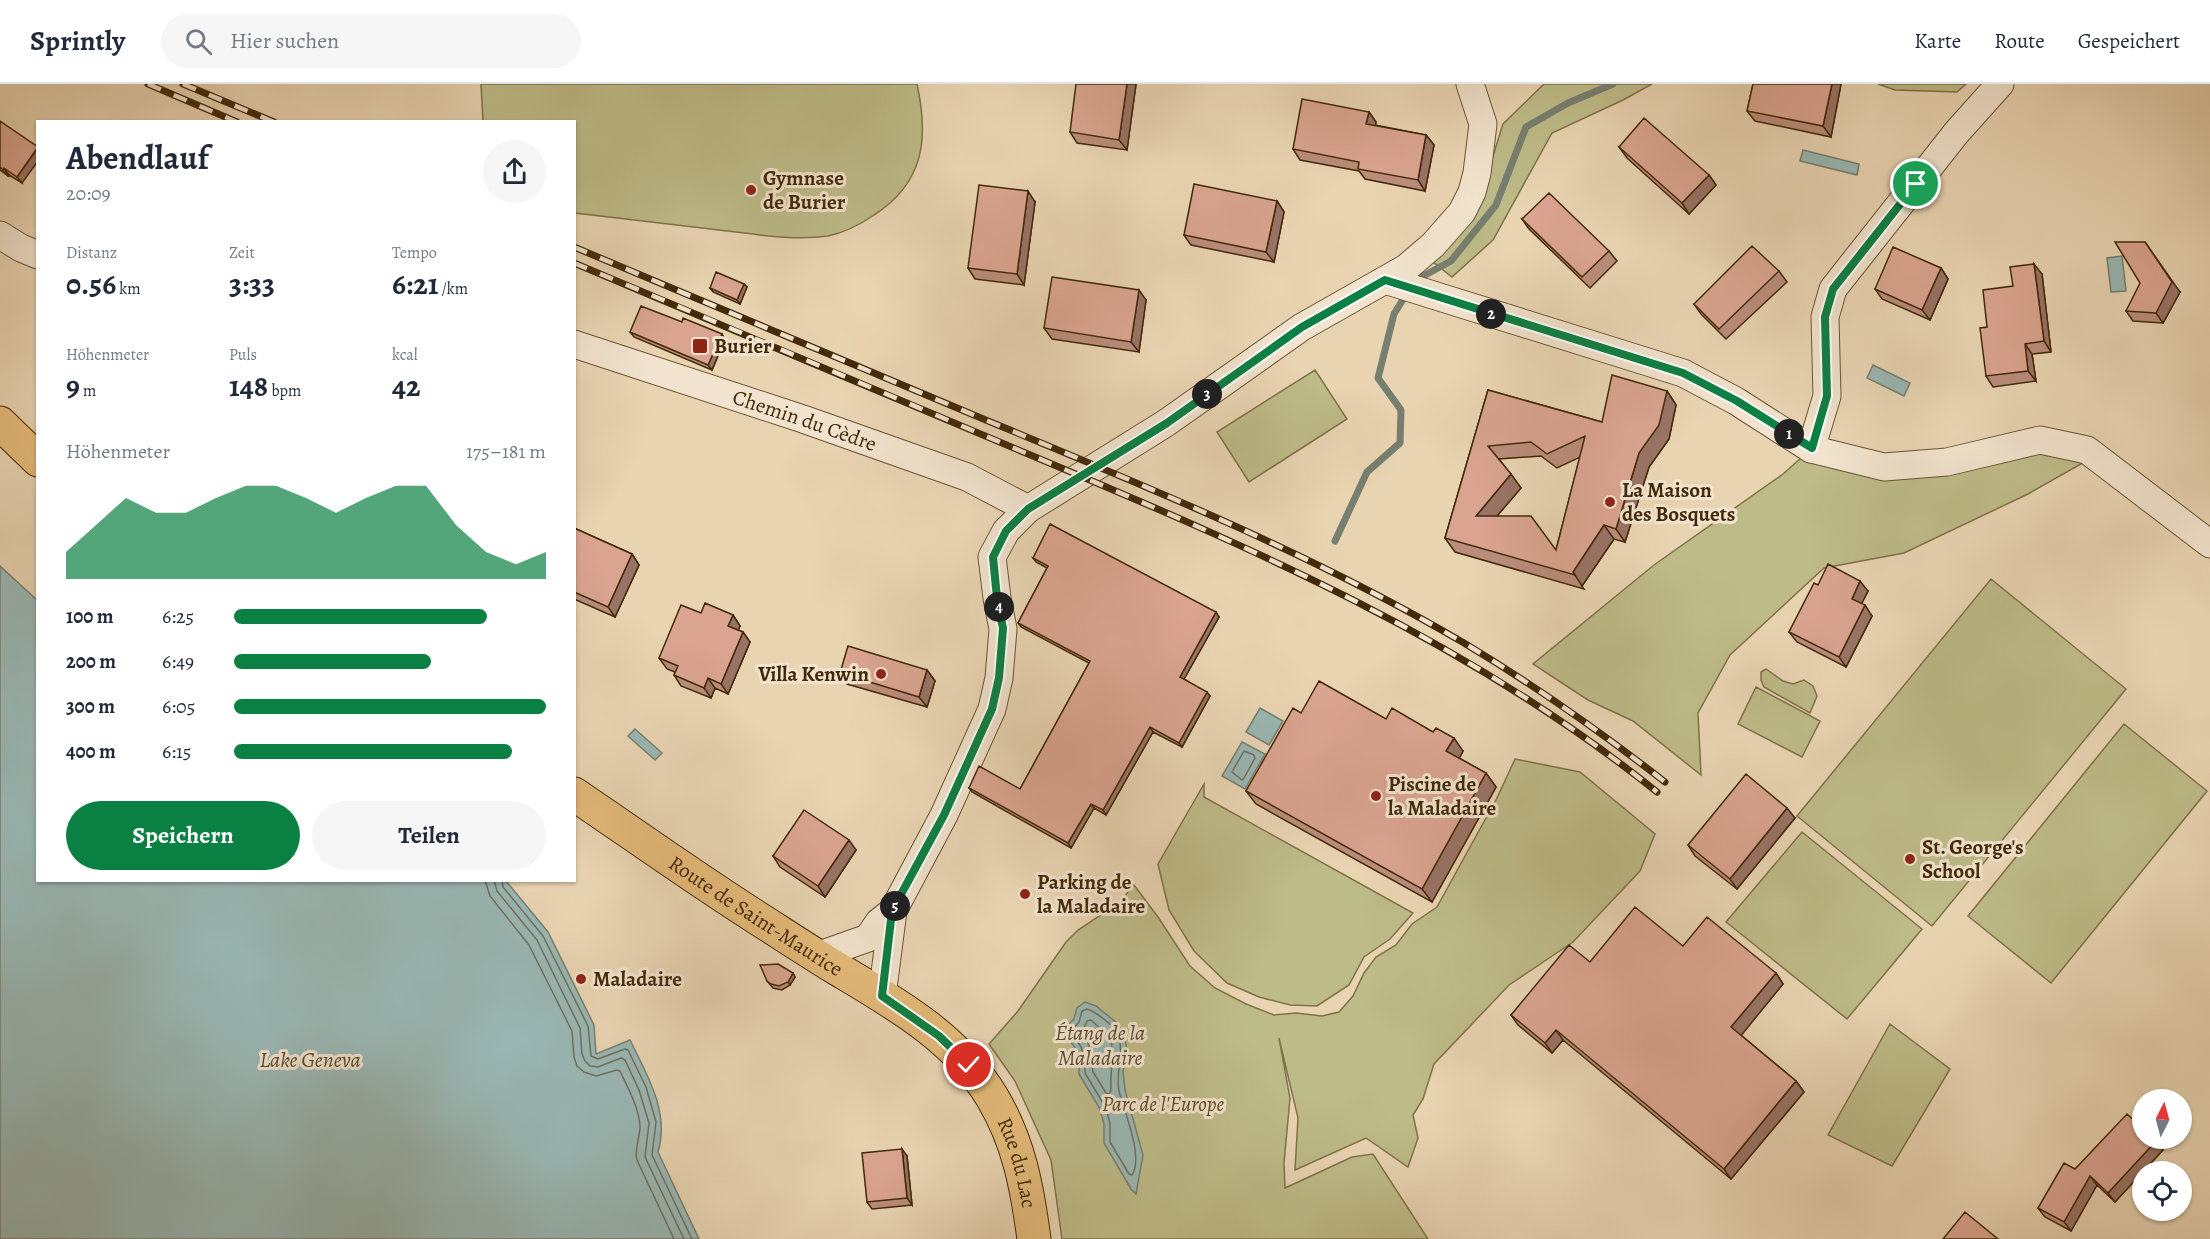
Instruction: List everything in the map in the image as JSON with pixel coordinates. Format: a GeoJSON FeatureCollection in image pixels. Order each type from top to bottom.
{"type":"FeatureCollection","features":[{"type":"Feature","properties":{"kind":"main road"},"geometry":{"type":"LineString","coordinates":[[0,423],[36,458]]}},
{"type":"Feature","properties":{"kind":"main road","name":"Route de Saint-Maurice"},"geometry":{"type":"LineString","coordinates":[[576,795],[750,913],[882,996],[939,1036]]}},
{"type":"Feature","properties":{"kind":"main road","name":"Rue du Lac"},"geometry":{"type":"LineString","coordinates":[[939,1036],[969,1065],[992,1096],[1007,1128],[1018,1152],[1026,1182],[1034,1239]]}},
{"type":"Feature","properties":{"kind":"street"},"geometry":{"type":"LineString","coordinates":[[817,956],[868,938],[879,922],[892,911],[944,815],[992,709],[999,678],[1003,628],[993,557],[1006,531],[1028,509],[1167,423],[1302,327],[1393,282],[1433,245],[1462,212],[1472,192],[1477,173],[1483,124],[1470,84]]}},
{"type":"Feature","properties":{"kind":"street"},"geometry":{"type":"LineString","coordinates":[[1812,448],[1827,396],[1825,317],[1833,289],[1958,132],[2000,84]]}},
{"type":"Feature","properties":{"kind":"street"},"geometry":{"type":"LineString","coordinates":[[0,235],[36,254]]}},
{"type":"Feature","properties":{"kind":"street"},"geometry":{"type":"LineString","coordinates":[[1393,282],[1683,373],[1737,401],[1812,448],[1884,467],[1947,462],[2040,440],[2087,450],[2210,544]]}},
{"type":"Feature","properties":{"kind":"street","name":"Chemin du Cèdre"},"geometry":{"type":"LineString","coordinates":[[576,345],[803,419],[967,477],[1028,509]]}},
{"type":"Feature","properties":{"kind":"street"},"geometry":{"type":"LineString","coordinates":[[882,996],[892,911]]}},
{"type":"Feature","properties":{"kind":"green space","name":"Gymnase de Burier"},"geometry":{"type":"Polygon","coordinates":[[[481,84],[917,84],[921,104],[922,141],[913,174],[891,202],[858,225],[840,233],[801,238],[576,213],[576,120],[483,120],[481,84]]]}},
{"type":"Feature","properties":{"kind":"green space"},"geometry":{"type":"Polygon","coordinates":[[[1544,84],[1652,84],[1552,133],[1493,240],[1452,277],[1428,258],[1484,185],[1503,124],[1544,84]]]}},
{"type":"Feature","properties":{"kind":"green space"},"geometry":{"type":"Polygon","coordinates":[[[1878,84],[1966,84],[1957,92],[1895,90],[1878,84]]]}},
{"type":"Feature","properties":{"kind":"green space"},"geometry":{"type":"Polygon","coordinates":[[[1315,370],[1347,419],[1249,482],[1217,432],[1315,370]]]}},
{"type":"Feature","properties":{"kind":"green space"},"geometry":{"type":"Polygon","coordinates":[[[2009,446],[2087,450],[2081,464],[2028,494],[1904,553],[1824,568],[1730,655],[1698,713],[1701,775],[1633,721],[1588,700],[1533,664],[1654,565],[1783,474],[1811,449],[1884,467],[2009,446]]]}},
{"type":"Feature","properties":{"kind":"green space"},"geometry":{"type":"Polygon","coordinates":[[[1991,579],[2126,689],[1932,926],[1797,816],[1991,579]]]}},
{"type":"Feature","properties":{"kind":"green space"},"geometry":{"type":"Polygon","coordinates":[[[1766,669],[1783,681],[1793,684],[1804,680],[1813,686],[1817,696],[1810,713],[1764,687],[1761,672],[1766,669]]]}},
{"type":"Feature","properties":{"kind":"green space"},"geometry":{"type":"Polygon","coordinates":[[[1756,687],[1820,721],[1802,757],[1738,724],[1756,687]]]}},
{"type":"Feature","properties":{"kind":"green space"},"geometry":{"type":"Polygon","coordinates":[[[2124,724],[2207,791],[2051,983],[1968,916],[2124,724]]]}},
{"type":"Feature","properties":{"kind":"green space","name":"Parc de l'Europe"},"geometry":{"type":"Polygon","coordinates":[[[1515,759],[1580,772],[1655,834],[1640,871],[1573,942],[1509,985],[1434,1064],[1423,1099],[1413,1115],[1418,1138],[1408,1167],[1366,1138],[1295,1170],[1298,1118],[1279,1038],[1290,1098],[1284,1163],[1285,1188],[1352,1157],[1373,1154],[1428,1239],[1062,1239],[1051,1160],[1015,1081],[989,1044],[1018,1011],[1066,942],[1078,930],[1119,903],[1134,885],[1190,966],[1215,988],[1274,1015],[1296,1013],[1322,1016],[1339,1012],[1353,996],[1364,973],[1376,957],[1396,945],[1412,924],[1437,907],[1497,798],[1515,759]]]}},
{"type":"Feature","properties":{"kind":"green space"},"geometry":{"type":"Polygon","coordinates":[[[1204,784],[1204,797],[1413,913],[1390,939],[1364,957],[1349,985],[1317,1006],[1290,1005],[1259,997],[1227,983],[1194,951],[1169,910],[1158,864],[1204,784]]]}},
{"type":"Feature","properties":{"kind":"green space"},"geometry":{"type":"Polygon","coordinates":[[[1802,832],[1922,929],[1847,1019],[1726,922],[1802,832]]]}},
{"type":"Feature","properties":{"kind":"green space"},"geometry":{"type":"Polygon","coordinates":[[[1890,1024],[1950,1069],[1892,1166],[1828,1135],[1890,1024]]]}},
{"type":"Feature","properties":{"kind":"water"},"geometry":{"type":"Polygon","coordinates":[[[1803,150],[1859,164],[1857,175],[1800,161],[1803,150]]]}},
{"type":"Feature","properties":{"kind":"water"},"geometry":{"type":"Polygon","coordinates":[[[2122,256],[2126,291],[2111,292],[2107,258],[2122,256]]]}},
{"type":"Feature","properties":{"kind":"water"},"geometry":{"type":"Polygon","coordinates":[[[1873,365],[1910,383],[1904,396],[1867,378],[1873,365]]]}},
{"type":"Feature","properties":{"kind":"water","name":"Lake Geneva"},"geometry":{"type":"Polygon","coordinates":[[[0,566],[36,599],[36,882],[507,882],[548,932],[594,1025],[596,1054],[630,1040],[655,1094],[659,1108],[661,1137],[658,1152],[699,1239],[0,1239],[0,566]]]}},
{"type":"Feature","properties":{"kind":"water"},"geometry":{"type":"Polygon","coordinates":[[[1260,708],[1283,721],[1269,745],[1246,732],[1260,708]]]}},
{"type":"Feature","properties":{"kind":"water"},"geometry":{"type":"Polygon","coordinates":[[[635,729],[662,753],[655,760],[628,736],[635,729]]]}},
{"type":"Feature","properties":{"kind":"water"},"geometry":{"type":"Polygon","coordinates":[[[1242,742],[1265,754],[1245,789],[1222,776],[1242,742]]]}},
{"type":"Feature","properties":{"kind":"water","name":"Étang de la Maladaire"},"geometry":{"type":"Polygon","coordinates":[[[1085,1002],[1096,1006],[1117,1023],[1124,1033],[1127,1050],[1123,1072],[1125,1090],[1143,1155],[1136,1194],[1104,1143],[1104,1124],[1100,1109],[1079,1074],[1076,1049],[1068,1038],[1067,1026],[1074,1019],[1077,1008],[1085,1002]]]}},
{"type":"Feature","properties":{"kind":"building"},"geometry":{"type":"Polygon","coordinates":[[[1076,84],[1127,84],[1119,140],[1070,132],[1076,84]]]}},
{"type":"Feature","properties":{"kind":"building"},"geometry":{"type":"Polygon","coordinates":[[[1753,84],[1832,84],[1823,126],[1747,111],[1753,84]]]}},
{"type":"Feature","properties":{"kind":"building"},"geometry":{"type":"Polygon","coordinates":[[[1302,99],[1369,112],[1366,124],[1426,135],[1418,180],[1358,169],[1359,162],[1293,149],[1302,99]]]}},
{"type":"Feature","properties":{"kind":"building"},"geometry":{"type":"Polygon","coordinates":[[[1644,118],[1709,175],[1682,203],[1619,147],[1644,118]]]}},
{"type":"Feature","properties":{"kind":"building"},"geometry":{"type":"Polygon","coordinates":[[[0,121],[36,146],[36,150],[17,177],[0,167],[0,121]]]}},
{"type":"Feature","properties":{"kind":"building"},"geometry":{"type":"Polygon","coordinates":[[[1194,184],[1277,201],[1266,252],[1184,235],[1194,184]]]}},
{"type":"Feature","properties":{"kind":"building"},"geometry":{"type":"Polygon","coordinates":[[[979,185],[1028,191],[1017,274],[968,268],[979,185]]]}},
{"type":"Feature","properties":{"kind":"building"},"geometry":{"type":"Polygon","coordinates":[[[1549,193],[1609,251],[1582,277],[1522,219],[1549,193]]]}},
{"type":"Feature","properties":{"kind":"building"},"geometry":{"type":"Polygon","coordinates":[[[2115,242],[2145,242],[2172,282],[2156,313],[2126,311],[2140,283],[2115,242]]]}},
{"type":"Feature","properties":{"kind":"building"},"geometry":{"type":"Polygon","coordinates":[[[1752,246],[1779,271],[1719,329],[1694,304],[1752,246]]]}},
{"type":"Feature","properties":{"kind":"building"},"geometry":{"type":"Polygon","coordinates":[[[1893,247],[1941,268],[1922,310],[1875,289],[1893,247]]]}},
{"type":"Feature","properties":{"kind":"building"},"geometry":{"type":"Polygon","coordinates":[[[2034,264],[2044,341],[2025,344],[2028,371],[1986,376],[1980,328],[1987,327],[1983,290],[2013,286],[2010,267],[2034,264]]]}},
{"type":"Feature","properties":{"kind":"building"},"geometry":{"type":"Polygon","coordinates":[[[716,272],[744,284],[737,300],[710,288],[716,272]]]}},
{"type":"Feature","properties":{"kind":"building"},"geometry":{"type":"Polygon","coordinates":[[[1052,277],[1139,290],[1131,342],[1044,328],[1052,277]]]}},
{"type":"Feature","properties":{"kind":"building"},"geometry":{"type":"Polygon","coordinates":[[[641,306],[682,322],[683,318],[722,334],[708,365],[630,332],[641,306]]]}},
{"type":"Feature","properties":{"kind":"building","name":"La Maison des Bosquets"},"geometry":{"type":"Polygon","coordinates":[[[1612,375],[1667,391],[1659,425],[1639,453],[1616,529],[1604,525],[1573,572],[1575,575],[1445,538],[1488,390],[1602,422],[1612,375]],[[1585,436],[1547,454],[1531,442],[1488,446],[1511,474],[1476,516],[1531,516],[1556,550],[1585,436]]]}},
{"type":"Feature","properties":{"kind":"building"},"geometry":{"type":"Polygon","coordinates":[[[1050,524],[1216,612],[1180,677],[1207,692],[1179,743],[1150,727],[1103,810],[1091,804],[1068,843],[969,788],[979,766],[1020,789],[1090,661],[1018,623],[1048,566],[1033,558],[1050,524]]]}},
{"type":"Feature","properties":{"kind":"building"},"geometry":{"type":"Polygon","coordinates":[[[576,529],[632,554],[608,607],[576,593],[576,529]]]}},
{"type":"Feature","properties":{"kind":"building"},"geometry":{"type":"Polygon","coordinates":[[[1828,564],[1860,581],[1852,599],[1865,605],[1839,657],[1789,632],[1814,583],[1818,585],[1828,564]]]}},
{"type":"Feature","properties":{"kind":"building"},"geometry":{"type":"Polygon","coordinates":[[[705,603],[733,615],[728,626],[743,632],[721,684],[708,678],[704,688],[674,675],[678,666],[659,658],[681,605],[701,613],[705,603]]]}},
{"type":"Feature","properties":{"kind":"building","name":"Villa Kenwin"},"geometry":{"type":"Polygon","coordinates":[[[848,646],[927,670],[919,697],[840,673],[848,646]]]}},
{"type":"Feature","properties":{"kind":"building","name":"Piscine de la Maladaire"},"geometry":{"type":"Polygon","coordinates":[[[1319,681],[1386,719],[1392,708],[1433,732],[1436,728],[1454,738],[1446,751],[1486,773],[1422,889],[1246,791],[1293,708],[1301,713],[1319,681]]]}},
{"type":"Feature","properties":{"kind":"building"},"geometry":{"type":"Polygon","coordinates":[[[1746,774],[1787,808],[1730,879],[1688,845],[1746,774]]]}},
{"type":"Feature","properties":{"kind":"building"},"geometry":{"type":"Polygon","coordinates":[[[804,810],[849,840],[818,886],[773,856],[804,810]]]}},
{"type":"Feature","properties":{"kind":"building"},"geometry":{"type":"Polygon","coordinates":[[[1635,907],[1683,946],[1707,917],[1776,973],[1731,1027],[1796,1081],[1724,1169],[1556,1030],[1545,1043],[1511,1015],[1569,945],[1590,962],[1635,907]]]}},
{"type":"Feature","properties":{"kind":"building"},"geometry":{"type":"Polygon","coordinates":[[[778,964],[793,973],[788,982],[779,986],[767,981],[760,965],[778,964]]]}},
{"type":"Feature","properties":{"kind":"building"},"geometry":{"type":"Polygon","coordinates":[[[2127,1114],[2132,1119],[2132,1149],[2149,1149],[2138,1161],[2132,1161],[2132,1167],[2108,1193],[2090,1176],[2064,1222],[2038,1208],[2064,1163],[2075,1169],[2127,1114]]]}},
{"type":"Feature","properties":{"kind":"building"},"geometry":{"type":"Polygon","coordinates":[[[902,1149],[907,1198],[867,1202],[862,1153],[902,1149]]]}},
{"type":"Feature","properties":{"kind":"building"},"geometry":{"type":"Polygon","coordinates":[[[1965,1212],[1998,1239],[1943,1239],[1965,1212]]]}},
{"type":"Feature","properties":{"kind":"waterway"},"geometry":{"type":"LineString","coordinates":[[1414,281],[1451,261],[1496,205],[1526,127],[1568,103],[1613,84]]}},
{"type":"Feature","properties":{"kind":"waterway"},"geometry":{"type":"LineString","coordinates":[[1335,541],[1367,472],[1400,443],[1401,410],[1378,378],[1394,314],[1407,293]]}},
{"type":"Feature","properties":{"kind":"railway"},"geometry":{"type":"LineString","coordinates":[[148,84],[232,120]]}},
{"type":"Feature","properties":{"kind":"railway"},"geometry":{"type":"LineString","coordinates":[[183,84],[269,120]]}},
{"type":"Feature","properties":{"kind":"railway"},"geometry":{"type":"LineString","coordinates":[[576,248],[1166,495],[1347,579],[1406,610],[1516,675],[1592,727],[1665,782]]}},
{"type":"Feature","properties":{"kind":"railway"},"geometry":{"type":"LineString","coordinates":[[576,264],[1111,489],[1275,562],[1355,601],[1510,688],[1585,738],[1657,792]]}},
{"type":"Feature","properties":{"kind":"place","name":"Gymnase de Burier"},"geometry":{"type":"Point","coordinates":[751,190]}},
{"type":"Feature","properties":{"kind":"place","name":"Burier"},"geometry":{"type":"Point","coordinates":[700,346]}},
{"type":"Feature","properties":{"kind":"place","name":"La Maison des Bosquets"},"geometry":{"type":"Point","coordinates":[1610,502]}},
{"type":"Feature","properties":{"kind":"place","name":"Villa Kenwin"},"geometry":{"type":"Point","coordinates":[881,674]}},
{"type":"Feature","properties":{"kind":"place","name":"Piscine de la Maladaire"},"geometry":{"type":"Point","coordinates":[1376,796]}},
{"type":"Feature","properties":{"kind":"place","name":"St. George's School"},"geometry":{"type":"Point","coordinates":[1910,859]}},
{"type":"Feature","properties":{"kind":"place","name":"Parking de la Maladaire"},"geometry":{"type":"Point","coordinates":[1025,894]}},
{"type":"Feature","properties":{"kind":"place","name":"Maladaire"},"geometry":{"type":"Point","coordinates":[581,979]}},
{"type":"Feature","properties":{"kind":"route"},"geometry":{"type":"LineString","coordinates":[[969,1065],[939,1036],[882,996],[887,948],[892,911],[944,815],[992,709],[1002,657],[1003,628],[993,557],[1006,531],[1028,509],[1167,423],[1302,327],[1385,280],[1683,373],[1737,401],[1812,448],[1827,396],[1824,351],[1825,317],[1833,289],[1916,184]]}}]}
